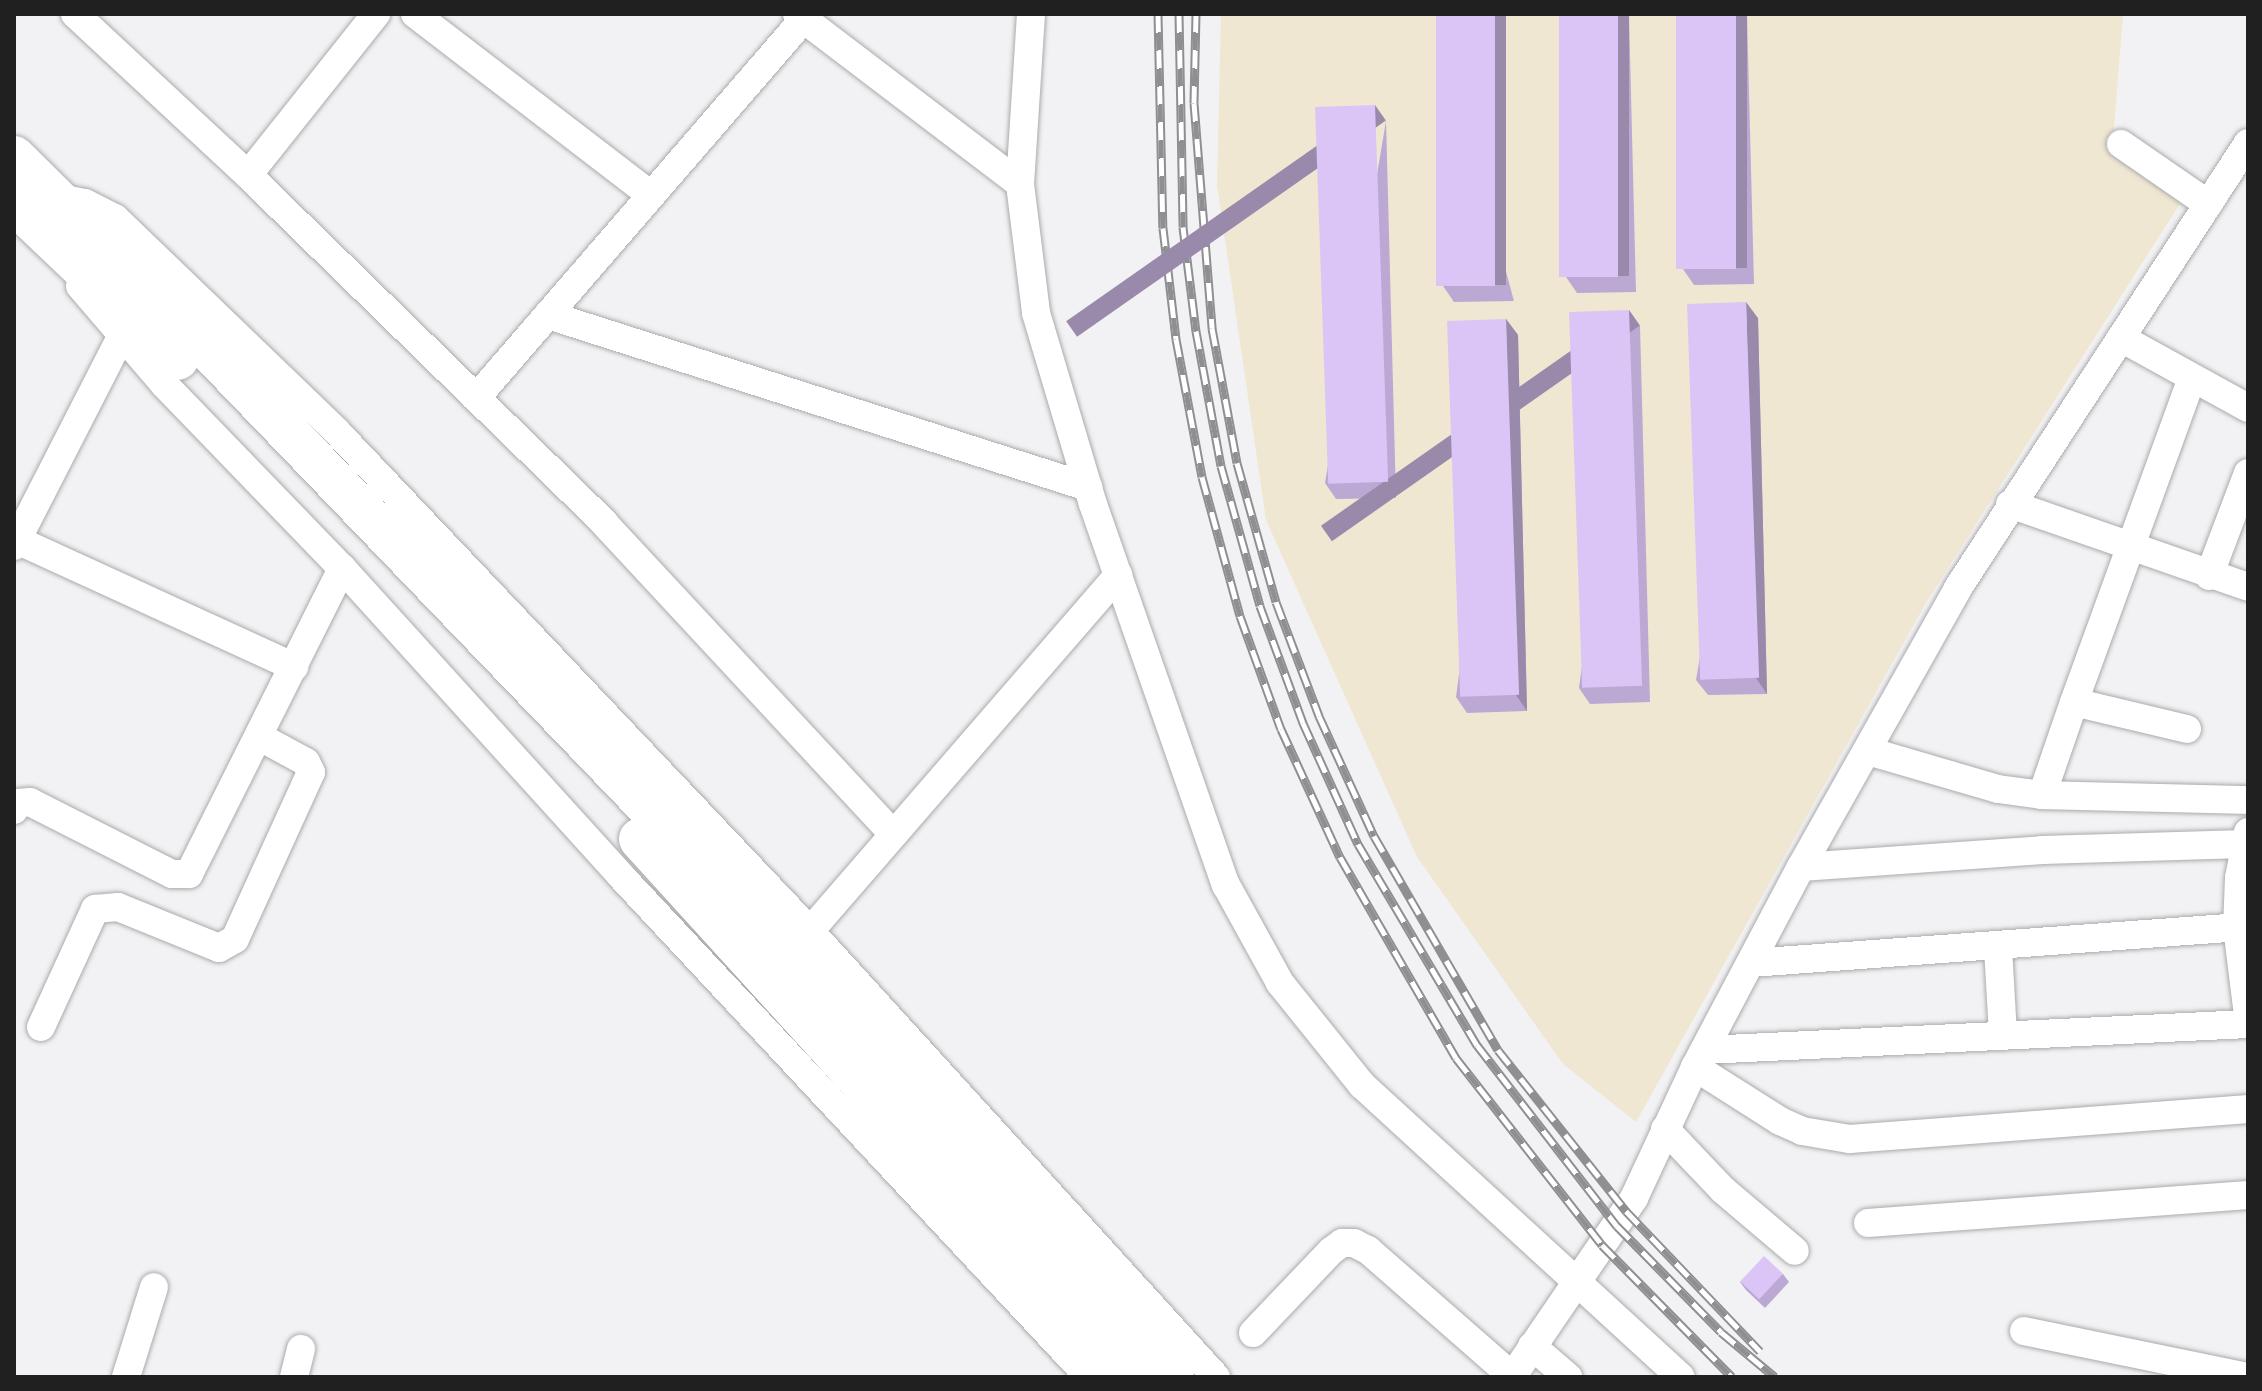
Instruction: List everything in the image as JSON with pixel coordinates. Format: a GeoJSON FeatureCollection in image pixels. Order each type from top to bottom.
{"type":"FeatureCollection","features":[{"type":"Feature","properties":{"kind":"highway"},"geometry":{"type":"LineString","coordinates":[[14,157],[727,889],[1173,1377]]}},
{"type":"Feature","properties":{"kind":"highway"},"geometry":{"type":"LineString","coordinates":[[14,200],[279,459],[662,863],[1129,1377]]}},
{"type":"Feature","properties":{"kind":"street"},"geometry":{"type":"LineString","coordinates":[[75,14],[248,175],[604,523],[893,834]]}},
{"type":"Feature","properties":{"kind":"street"},"geometry":{"type":"LineString","coordinates":[[248,175],[376,14]]}},
{"type":"Feature","properties":{"kind":"street"},"geometry":{"type":"LineString","coordinates":[[415,14],[651,195]]}},
{"type":"Feature","properties":{"kind":"street"},"geometry":{"type":"LineString","coordinates":[[1031,14],[1020,184],[1036,313],[1088,487],[1226,885],[1280,983],[1362,1085],[1681,1377]]}},
{"type":"Feature","properties":{"kind":"street"},"geometry":{"type":"LineString","coordinates":[[476,398],[802,16],[1020,184]]}},
{"type":"Feature","properties":{"kind":"street"},"geometry":{"type":"LineString","coordinates":[[2121,144],[2208,204]]}},
{"type":"Feature","properties":{"kind":"street"},"geometry":{"type":"LineString","coordinates":[[1253,1333],[1331,1251],[1354,1243],[1368,1250],[1512,1377],[1581,1283],[1634,1198],[1700,1058],[1801,867],[2010,504],[2246,151]]}},
{"type":"Feature","properties":{"kind":"street"},"geometry":{"type":"LineString","coordinates":[[14,200],[57,198],[85,203],[115,218],[167,263],[370,466],[810,931],[1216,1377]]}},
{"type":"Feature","properties":{"kind":"street"},"geometry":{"type":"LineString","coordinates":[[58,244],[77,282],[121,337],[342,568],[631,886],[1089,1377]]}},
{"type":"Feature","properties":{"kind":"street"},"geometry":{"type":"LineString","coordinates":[[548,315],[1088,487]]}},
{"type":"Feature","properties":{"kind":"street"},"geometry":{"type":"LineString","coordinates":[[121,337],[16,543],[294,667]]}},
{"type":"Feature","properties":{"kind":"street"},"geometry":{"type":"LineString","coordinates":[[2121,338],[2191,380],[2248,408]]}},
{"type":"Feature","properties":{"kind":"street"},"geometry":{"type":"LineString","coordinates":[[2042,795],[2127,546],[2191,380]]}},
{"type":"Feature","properties":{"kind":"street"},"geometry":{"type":"LineString","coordinates":[[2209,576],[2248,473]]}},
{"type":"Feature","properties":{"kind":"street"},"geometry":{"type":"LineString","coordinates":[[2010,504],[2209,576],[2248,587]]}},
{"type":"Feature","properties":{"kind":"street"},"geometry":{"type":"LineString","coordinates":[[14,810],[18,803],[30,802],[172,874],[189,874],[342,568]]}},
{"type":"Feature","properties":{"kind":"street"},"geometry":{"type":"LineString","coordinates":[[810,931],[1118,575]]}},
{"type":"Feature","properties":{"kind":"street"},"geometry":{"type":"LineString","coordinates":[[2074,702],[2187,729]]}},
{"type":"Feature","properties":{"kind":"street"},"geometry":{"type":"LineString","coordinates":[[41,1027],[95,909],[118,907],[219,948],[235,939],[311,772],[306,762],[260,737]]}},
{"type":"Feature","properties":{"kind":"street"},"geometry":{"type":"LineString","coordinates":[[1868,751],[1998,789],[2042,795],[2248,800]]}},
{"type":"Feature","properties":{"kind":"street"},"geometry":{"type":"LineString","coordinates":[[1801,867],[2247,838],[2241,941],[2248,1015]]}},
{"type":"Feature","properties":{"kind":"street"},"geometry":{"type":"LineString","coordinates":[[1751,963],[1998,948],[2241,941]]}},
{"type":"Feature","properties":{"kind":"street"},"geometry":{"type":"LineString","coordinates":[[1998,948],[2003,1036]]}},
{"type":"Feature","properties":{"kind":"street"},"geometry":{"type":"LineString","coordinates":[[1700,1058],[2003,1036],[2248,1024]]}},
{"type":"Feature","properties":{"kind":"street"},"geometry":{"type":"LineString","coordinates":[[1700,1058],[1791,1126],[1850,1139],[2248,1109]]}},
{"type":"Feature","properties":{"kind":"street"},"geometry":{"type":"LineString","coordinates":[[1665,1129],[1723,1190],[1795,1251]]}},
{"type":"Feature","properties":{"kind":"street"},"geometry":{"type":"LineString","coordinates":[[1868,1223],[2248,1195]]}},
{"type":"Feature","properties":{"kind":"street"},"geometry":{"type":"LineString","coordinates":[[126,1377],[154,1287]]}},
{"type":"Feature","properties":{"kind":"street"},"geometry":{"type":"LineString","coordinates":[[2024,1331],[2248,1377]]}},
{"type":"Feature","properties":{"kind":"street"},"geometry":{"type":"LineString","coordinates":[[1532,1346],[1568,1377]]}},
{"type":"Feature","properties":{"kind":"street"},"geometry":{"type":"LineString","coordinates":[[294,1377],[301,1349]]}},
{"type":"Feature","properties":{"kind":"shaded area"},"geometry":{"type":"Polygon","coordinates":[[[1221,14],[2123,14],[2113,141],[2183,199],[1927,601],[1636,1122],[1563,1064],[1417,857],[1266,520],[1217,185],[1221,14]]]}},
{"type":"Feature","properties":{"kind":"building"},"geometry":{"type":"Polygon","coordinates":[[[1436,14],[1495,14],[1495,286],[1436,286],[1436,14]]]}},
{"type":"Feature","properties":{"kind":"building"},"geometry":{"type":"Polygon","coordinates":[[[1559,14],[1618,14],[1618,277],[1559,277],[1559,14]]]}},
{"type":"Feature","properties":{"kind":"building"},"geometry":{"type":"Polygon","coordinates":[[[1676,14],[1736,14],[1736,269],[1676,269],[1676,14]]]}},
{"type":"Feature","properties":{"kind":"building"},"geometry":{"type":"Polygon","coordinates":[[[1375,105],[1388,482],[1328,484],[1315,107],[1375,105]]]}},
{"type":"Feature","properties":{"kind":"building"},"geometry":{"type":"Polygon","coordinates":[[[1746,302],[1759,678],[1700,680],[1687,304],[1746,302]]]}},
{"type":"Feature","properties":{"kind":"building"},"geometry":{"type":"Polygon","coordinates":[[[1629,310],[1642,686],[1582,688],[1569,312],[1629,310]]]}},
{"type":"Feature","properties":{"kind":"building"},"geometry":{"type":"Polygon","coordinates":[[[1506,319],[1519,695],[1460,697],[1447,321],[1506,319]]]}},
{"type":"Feature","properties":{"kind":"building"},"geometry":{"type":"Polygon","coordinates":[[[1764,1256],[1783,1274],[1759,1299],[1740,1282],[1764,1256]]]}},
{"type":"Feature","properties":{"kind":"railway"},"geometry":{"type":"LineString","coordinates":[[1158,14],[1163,228],[1176,339],[1202,477],[1240,616],[1281,729],[1340,857],[1456,1058],[1602,1245],[1732,1377]]}},
{"type":"Feature","properties":{"kind":"railway"},"geometry":{"type":"LineString","coordinates":[[1179,14],[1183,227],[1196,331],[1221,466],[1260,606],[1303,723],[1358,844],[1477,1045],[1617,1226],[1721,1332],[1775,1377]]}},
{"type":"Feature","properties":{"kind":"railway"},"geometry":{"type":"LineString","coordinates":[[1196,14],[1194,103],[1212,328],[1237,463],[1276,602],[1319,716],[1374,836],[1498,1050],[1626,1211],[1760,1351]]}}]}
